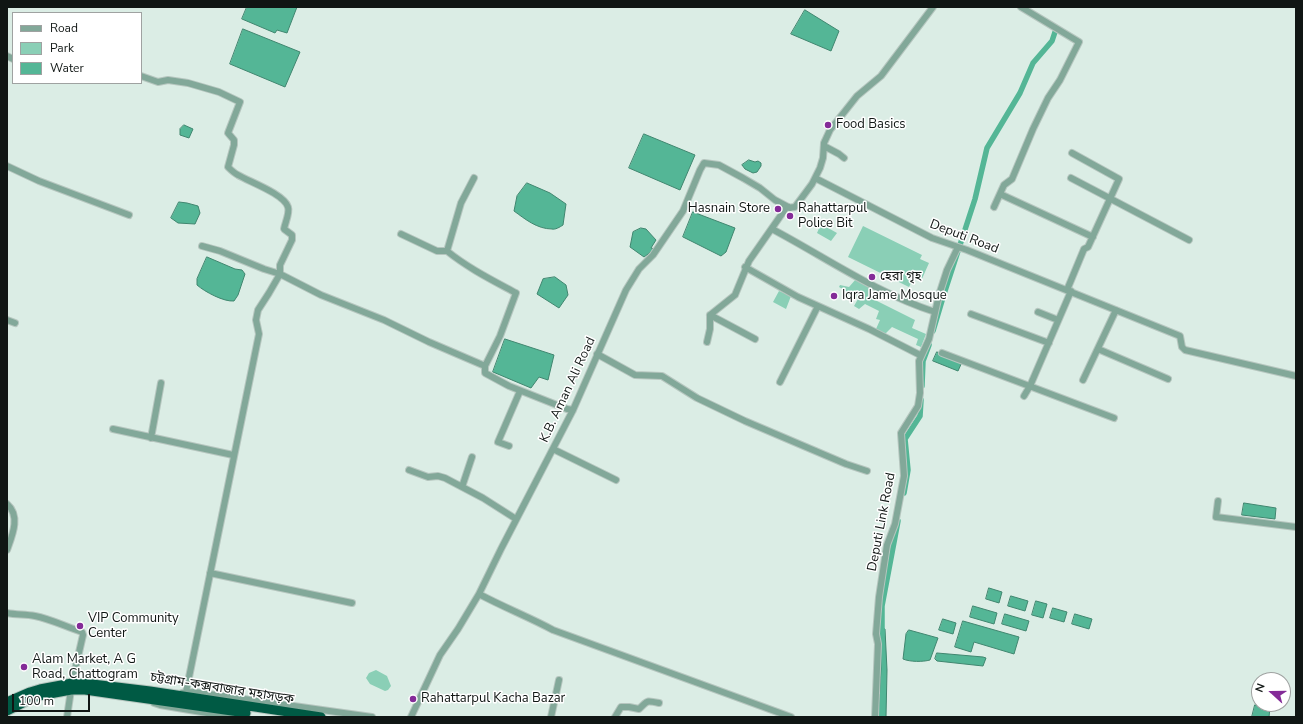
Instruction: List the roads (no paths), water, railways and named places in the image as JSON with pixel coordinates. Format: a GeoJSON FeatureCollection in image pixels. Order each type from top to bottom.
{"type":"FeatureCollection","features":[{"type":"Feature","properties":{"kind":"highway","name":"চট্টগ্রাম-কক্সবাজার মহাসড়ক"},"geometry":{"type":"LineString","coordinates":[[50,690],[72,687],[85,690],[149,695],[175,695],[321,717]]}},
{"type":"Feature","properties":{"kind":"highway"},"geometry":{"type":"LineString","coordinates":[[7,706],[50,690]]}},
{"type":"Feature","properties":{"kind":"highway"},"geometry":{"type":"LineString","coordinates":[[7,702],[30,692],[50,690]]}},
{"type":"Feature","properties":{"kind":"highway"},"geometry":{"type":"LineString","coordinates":[[7,717],[50,690]]}},
{"type":"Feature","properties":{"kind":"highway","name":"চট্টগ্রাম-কক্সবাজার মহাসড়ক"},"geometry":{"type":"LineString","coordinates":[[149,695],[276,717]]}},
{"type":"Feature","properties":{"kind":"highway"},"geometry":{"type":"LineString","coordinates":[[7,711],[32,696]]}},
{"type":"Feature","properties":{"kind":"street"},"geometry":{"type":"LineString","coordinates":[[707,342],[709,335],[710,315],[735,295],[745,267],[786,208],[795,207],[801,201],[815,178],[823,158],[824,146],[830,130],[857,96],[881,76],[933,7]]}},
{"type":"Feature","properties":{"kind":"street"},"geometry":{"type":"LineString","coordinates":[[994,207],[1004,185],[1012,180],[1033,129],[1048,98],[1060,80],[1079,42],[1021,7]]}},
{"type":"Feature","properties":{"kind":"street"},"geometry":{"type":"LineString","coordinates":[[142,76],[158,82],[168,80],[176,82],[181,81],[219,92],[240,102],[228,133],[234,140],[234,146],[228,167],[236,174],[268,190],[283,200],[288,208],[284,229],[292,235],[292,240],[280,265],[280,274],[258,310],[256,320],[259,334],[233,455],[186,692]]}},
{"type":"Feature","properties":{"kind":"street"},"geometry":{"type":"LineString","coordinates":[[824,146],[844,158]]}},
{"type":"Feature","properties":{"kind":"street"},"geometry":{"type":"LineString","coordinates":[[1024,396],[1049,343],[1084,249],[1088,247],[1093,237],[1119,179],[1072,153]]}},
{"type":"Feature","properties":{"kind":"street","name":"K.B. Aman Ali Road"},"geometry":{"type":"LineString","coordinates":[[411,717],[440,656],[458,630],[479,594],[573,410],[626,290],[639,269],[653,255],[683,211],[704,163],[719,165],[748,181],[775,200],[790,208]]}},
{"type":"Feature","properties":{"kind":"street"},"geometry":{"type":"LineString","coordinates":[[7,166],[39,181],[129,215]]}},
{"type":"Feature","properties":{"kind":"street"},"geometry":{"type":"LineString","coordinates":[[447,251],[462,203],[474,178]]}},
{"type":"Feature","properties":{"kind":"street","name":"Deputi Road"},"geometry":{"type":"LineString","coordinates":[[815,178],[932,238],[1109,306],[1180,336],[1182,347],[1185,350],[1296,376]]}},
{"type":"Feature","properties":{"kind":"street"},"geometry":{"type":"LineString","coordinates":[[1071,178],[1189,240]]}},
{"type":"Feature","properties":{"kind":"street"},"geometry":{"type":"LineString","coordinates":[[1000,194],[1093,237]]}},
{"type":"Feature","properties":{"kind":"street"},"geometry":{"type":"LineString","coordinates":[[772,229],[862,280],[907,302],[935,312]]}},
{"type":"Feature","properties":{"kind":"street"},"geometry":{"type":"LineString","coordinates":[[401,234],[437,251],[447,251],[459,261],[477,272],[516,293],[500,336],[485,366],[485,373],[520,391],[573,410]]}},
{"type":"Feature","properties":{"kind":"street"},"geometry":{"type":"LineString","coordinates":[[202,246],[220,251],[280,274],[321,295],[384,320],[429,342],[485,366]]}},
{"type":"Feature","properties":{"kind":"street","name":"Deputi Link Road"},"geometry":{"type":"LineString","coordinates":[[875,717],[878,644],[876,634],[878,610],[887,545],[895,524],[904,476],[901,432],[918,406],[920,393],[919,361],[929,339],[947,270],[958,248]]}},
{"type":"Feature","properties":{"kind":"street"},"geometry":{"type":"LineString","coordinates":[[745,267],[798,297],[869,328],[920,354]]}},
{"type":"Feature","properties":{"kind":"street"},"geometry":{"type":"LineString","coordinates":[[780,382],[818,306]]}},
{"type":"Feature","properties":{"kind":"street"},"geometry":{"type":"LineString","coordinates":[[1083,380],[1116,310]]}},
{"type":"Feature","properties":{"kind":"street"},"geometry":{"type":"LineString","coordinates":[[1038,312],[1058,320]]}},
{"type":"Feature","properties":{"kind":"street"},"geometry":{"type":"LineString","coordinates":[[970,314],[1049,343]]}},
{"type":"Feature","properties":{"kind":"street"},"geometry":{"type":"LineString","coordinates":[[710,315],[755,339]]}},
{"type":"Feature","properties":{"kind":"street"},"geometry":{"type":"LineString","coordinates":[[7,320],[15,323]]}},
{"type":"Feature","properties":{"kind":"street"},"geometry":{"type":"LineString","coordinates":[[1098,349],[1168,379]]}},
{"type":"Feature","properties":{"kind":"street"},"geometry":{"type":"LineString","coordinates":[[942,353],[1114,418]]}},
{"type":"Feature","properties":{"kind":"street"},"geometry":{"type":"LineString","coordinates":[[597,354],[635,375],[662,376],[698,398],[745,421],[846,464],[867,471]]}},
{"type":"Feature","properties":{"kind":"street"},"geometry":{"type":"LineString","coordinates":[[151,438],[161,383]]}},
{"type":"Feature","properties":{"kind":"street"},"geometry":{"type":"LineString","coordinates":[[509,446],[498,442],[520,391]]}},
{"type":"Feature","properties":{"kind":"street"},"geometry":{"type":"LineString","coordinates":[[113,429],[233,455]]}},
{"type":"Feature","properties":{"kind":"street"},"geometry":{"type":"LineString","coordinates":[[553,449],[616,480]]}},
{"type":"Feature","properties":{"kind":"street"},"geometry":{"type":"LineString","coordinates":[[462,487],[472,457]]}},
{"type":"Feature","properties":{"kind":"street"},"geometry":{"type":"LineString","coordinates":[[409,470],[428,477],[438,476],[483,498],[516,519]]}},
{"type":"Feature","properties":{"kind":"street"},"geometry":{"type":"LineString","coordinates":[[1218,502],[1216,517],[1296,527]]}},
{"type":"Feature","properties":{"kind":"street"},"geometry":{"type":"LineString","coordinates":[[7,504],[13,512],[14,520],[14,527],[7,550]]}},
{"type":"Feature","properties":{"kind":"street"},"geometry":{"type":"LineString","coordinates":[[210,573],[352,603]]}},
{"type":"Feature","properties":{"kind":"street"},"geometry":{"type":"LineString","coordinates":[[479,594],[533,619],[552,630],[791,717]]}},
{"type":"Feature","properties":{"kind":"street"},"geometry":{"type":"LineString","coordinates":[[7,613],[35,616],[82,632],[83,635],[67,717]]}},
{"type":"Feature","properties":{"kind":"street"},"geometry":{"type":"LineString","coordinates":[[551,717],[559,680]]}},
{"type":"Feature","properties":{"kind":"street"},"geometry":{"type":"LineString","coordinates":[[175,695],[186,692],[218,695],[372,717]]}},
{"type":"Feature","properties":{"kind":"street"},"geometry":{"type":"LineString","coordinates":[[149,695],[160,705],[231,717]]}},
{"type":"Feature","properties":{"kind":"street"},"geometry":{"type":"LineString","coordinates":[[615,717],[621,707],[639,709],[645,702],[648,701],[659,703]]}},
{"type":"Feature","properties":{"kind":"water"},"geometry":{"type":"Polygon","coordinates":[[[247,7],[297,7],[287,33],[277,30],[275,33],[242,19],[247,7]]]}},
{"type":"Feature","properties":{"kind":"water"},"geometry":{"type":"Polygon","coordinates":[[[805,10],[839,31],[831,51],[791,34],[805,10]]]}},
{"type":"Feature","properties":{"kind":"water"},"geometry":{"type":"Polygon","coordinates":[[[243,29],[300,52],[285,87],[230,64],[243,29]]]}},
{"type":"Feature","properties":{"kind":"water"},"geometry":{"type":"Polygon","coordinates":[[[184,125],[193,129],[189,138],[180,135],[180,129],[184,125]]]}},
{"type":"Feature","properties":{"kind":"water"},"geometry":{"type":"Polygon","coordinates":[[[644,134],[695,155],[680,190],[629,168],[644,134]]]}},
{"type":"Feature","properties":{"kind":"water"},"geometry":{"type":"Polygon","coordinates":[[[749,160],[755,162],[758,161],[761,163],[761,166],[757,172],[753,173],[745,169],[742,165],[749,160]]]}},
{"type":"Feature","properties":{"kind":"water"},"geometry":{"type":"Polygon","coordinates":[[[527,183],[550,193],[566,204],[563,225],[555,229],[547,229],[532,223],[514,211],[517,196],[527,183]]]}},
{"type":"Feature","properties":{"kind":"water"},"geometry":{"type":"Polygon","coordinates":[[[179,202],[198,206],[200,213],[195,224],[178,223],[171,218],[179,202]]]}},
{"type":"Feature","properties":{"kind":"water"},"geometry":{"type":"Polygon","coordinates":[[[693,212],[735,228],[726,252],[721,256],[683,237],[693,212]]]}},
{"type":"Feature","properties":{"kind":"water"},"geometry":{"type":"Polygon","coordinates":[[[641,228],[646,229],[656,240],[651,248],[655,249],[644,257],[630,247],[633,232],[641,228]]]}},
{"type":"Feature","properties":{"kind":"water"},"geometry":{"type":"Polygon","coordinates":[[[207,257],[235,269],[242,270],[245,274],[238,295],[234,301],[225,300],[215,296],[197,285],[197,279],[207,257]]]}},
{"type":"Feature","properties":{"kind":"water"},"geometry":{"type":"Polygon","coordinates":[[[555,277],[566,285],[568,295],[559,308],[537,294],[543,279],[555,277]]]}},
{"type":"Feature","properties":{"kind":"water"},"geometry":{"type":"Polygon","coordinates":[[[505,339],[554,355],[548,380],[539,377],[531,388],[493,372],[505,339]]]}},
{"type":"Feature","properties":{"kind":"water"},"geometry":{"type":"Polygon","coordinates":[[[937,352],[962,362],[958,371],[933,361],[937,352]]]}},
{"type":"Feature","properties":{"kind":"water"},"geometry":{"type":"Polygon","coordinates":[[[1244,503],[1276,508],[1275,519],[1242,515],[1244,503]]]}},
{"type":"Feature","properties":{"kind":"water"},"geometry":{"type":"Polygon","coordinates":[[[989,588],[1002,592],[999,603],[986,599],[989,588]]]}},
{"type":"Feature","properties":{"kind":"water"},"geometry":{"type":"Polygon","coordinates":[[[1011,596],[1028,601],[1025,611],[1008,606],[1011,596]]]}},
{"type":"Feature","properties":{"kind":"water"},"geometry":{"type":"Polygon","coordinates":[[[1036,601],[1047,604],[1043,618],[1032,615],[1036,601]]]}},
{"type":"Feature","properties":{"kind":"water"},"geometry":{"type":"Polygon","coordinates":[[[973,606],[997,613],[994,624],[970,617],[973,606]]]}},
{"type":"Feature","properties":{"kind":"water"},"geometry":{"type":"Polygon","coordinates":[[[1053,608],[1067,612],[1064,622],[1050,618],[1053,608]]]}},
{"type":"Feature","properties":{"kind":"water"},"geometry":{"type":"Polygon","coordinates":[[[1005,614],[1029,621],[1026,631],[1002,624],[1005,614]]]}},
{"type":"Feature","properties":{"kind":"water"},"geometry":{"type":"Polygon","coordinates":[[[1075,614],[1092,619],[1089,629],[1072,624],[1075,614]]]}},
{"type":"Feature","properties":{"kind":"water"},"geometry":{"type":"Polygon","coordinates":[[[943,619],[956,623],[953,634],[939,630],[943,619]]]}},
{"type":"Feature","properties":{"kind":"water"},"geometry":{"type":"Polygon","coordinates":[[[963,621],[1019,637],[1014,654],[974,642],[971,652],[955,647],[963,621]]]}},
{"type":"Feature","properties":{"kind":"water"},"geometry":{"type":"Polygon","coordinates":[[[882,628],[885,629],[887,670],[886,717],[878,717],[881,669],[880,630],[882,628]]]}},
{"type":"Feature","properties":{"kind":"water"},"geometry":{"type":"Polygon","coordinates":[[[909,630],[938,638],[930,660],[909,661],[903,659],[906,634],[909,630]]]}},
{"type":"Feature","properties":{"kind":"water"},"geometry":{"type":"Polygon","coordinates":[[[937,653],[986,658],[983,666],[937,661],[935,659],[937,653]]]}},
{"type":"Feature","properties":{"kind":"water"},"geometry":{"type":"Polygon","coordinates":[[[1253,712],[1270,712],[1269,717],[1252,717],[1253,712]]]}},
{"type":"Feature","properties":{"kind":"waterway"},"geometry":{"type":"LineString","coordinates":[[933,331],[975,199],[987,148],[1020,93],[1033,63],[1052,41],[1055,32]]}},
{"type":"Feature","properties":{"kind":"waterway"},"geometry":{"type":"LineString","coordinates":[[922,386],[923,361],[929,345]]}},
{"type":"Feature","properties":{"kind":"waterway"},"geometry":{"type":"LineString","coordinates":[[904,493],[908,470],[905,439],[920,416],[921,400]]}},
{"type":"Feature","properties":{"kind":"waterway"},"geometry":{"type":"LineString","coordinates":[[882,635],[882,606],[898,521]]}},
{"type":"Feature","properties":{"kind":"place","name":"Food Basics"},"geometry":{"type":"Point","coordinates":[828,125]}},
{"type":"Feature","properties":{"kind":"place","name":"Hasnain Store"},"geometry":{"type":"Point","coordinates":[778,209]}},
{"type":"Feature","properties":{"kind":"place","name":"Rahattarpul Police Bit"},"geometry":{"type":"Point","coordinates":[790,216]}},
{"type":"Feature","properties":{"kind":"place","name":"হেরা গৃহ"},"geometry":{"type":"Point","coordinates":[872,277]}},
{"type":"Feature","properties":{"kind":"place","name":"Iqra Jame Mosque"},"geometry":{"type":"Point","coordinates":[834,296]}},
{"type":"Feature","properties":{"kind":"place","name":"VIP Community Center"},"geometry":{"type":"Point","coordinates":[80,626]}},
{"type":"Feature","properties":{"kind":"place","name":"Alam Market, A G Road, Chattogram"},"geometry":{"type":"Point","coordinates":[24,667]}},
{"type":"Feature","properties":{"kind":"place","name":"Rahattarpul Kacha Bazar"},"geometry":{"type":"Point","coordinates":[413,699]}}]}
